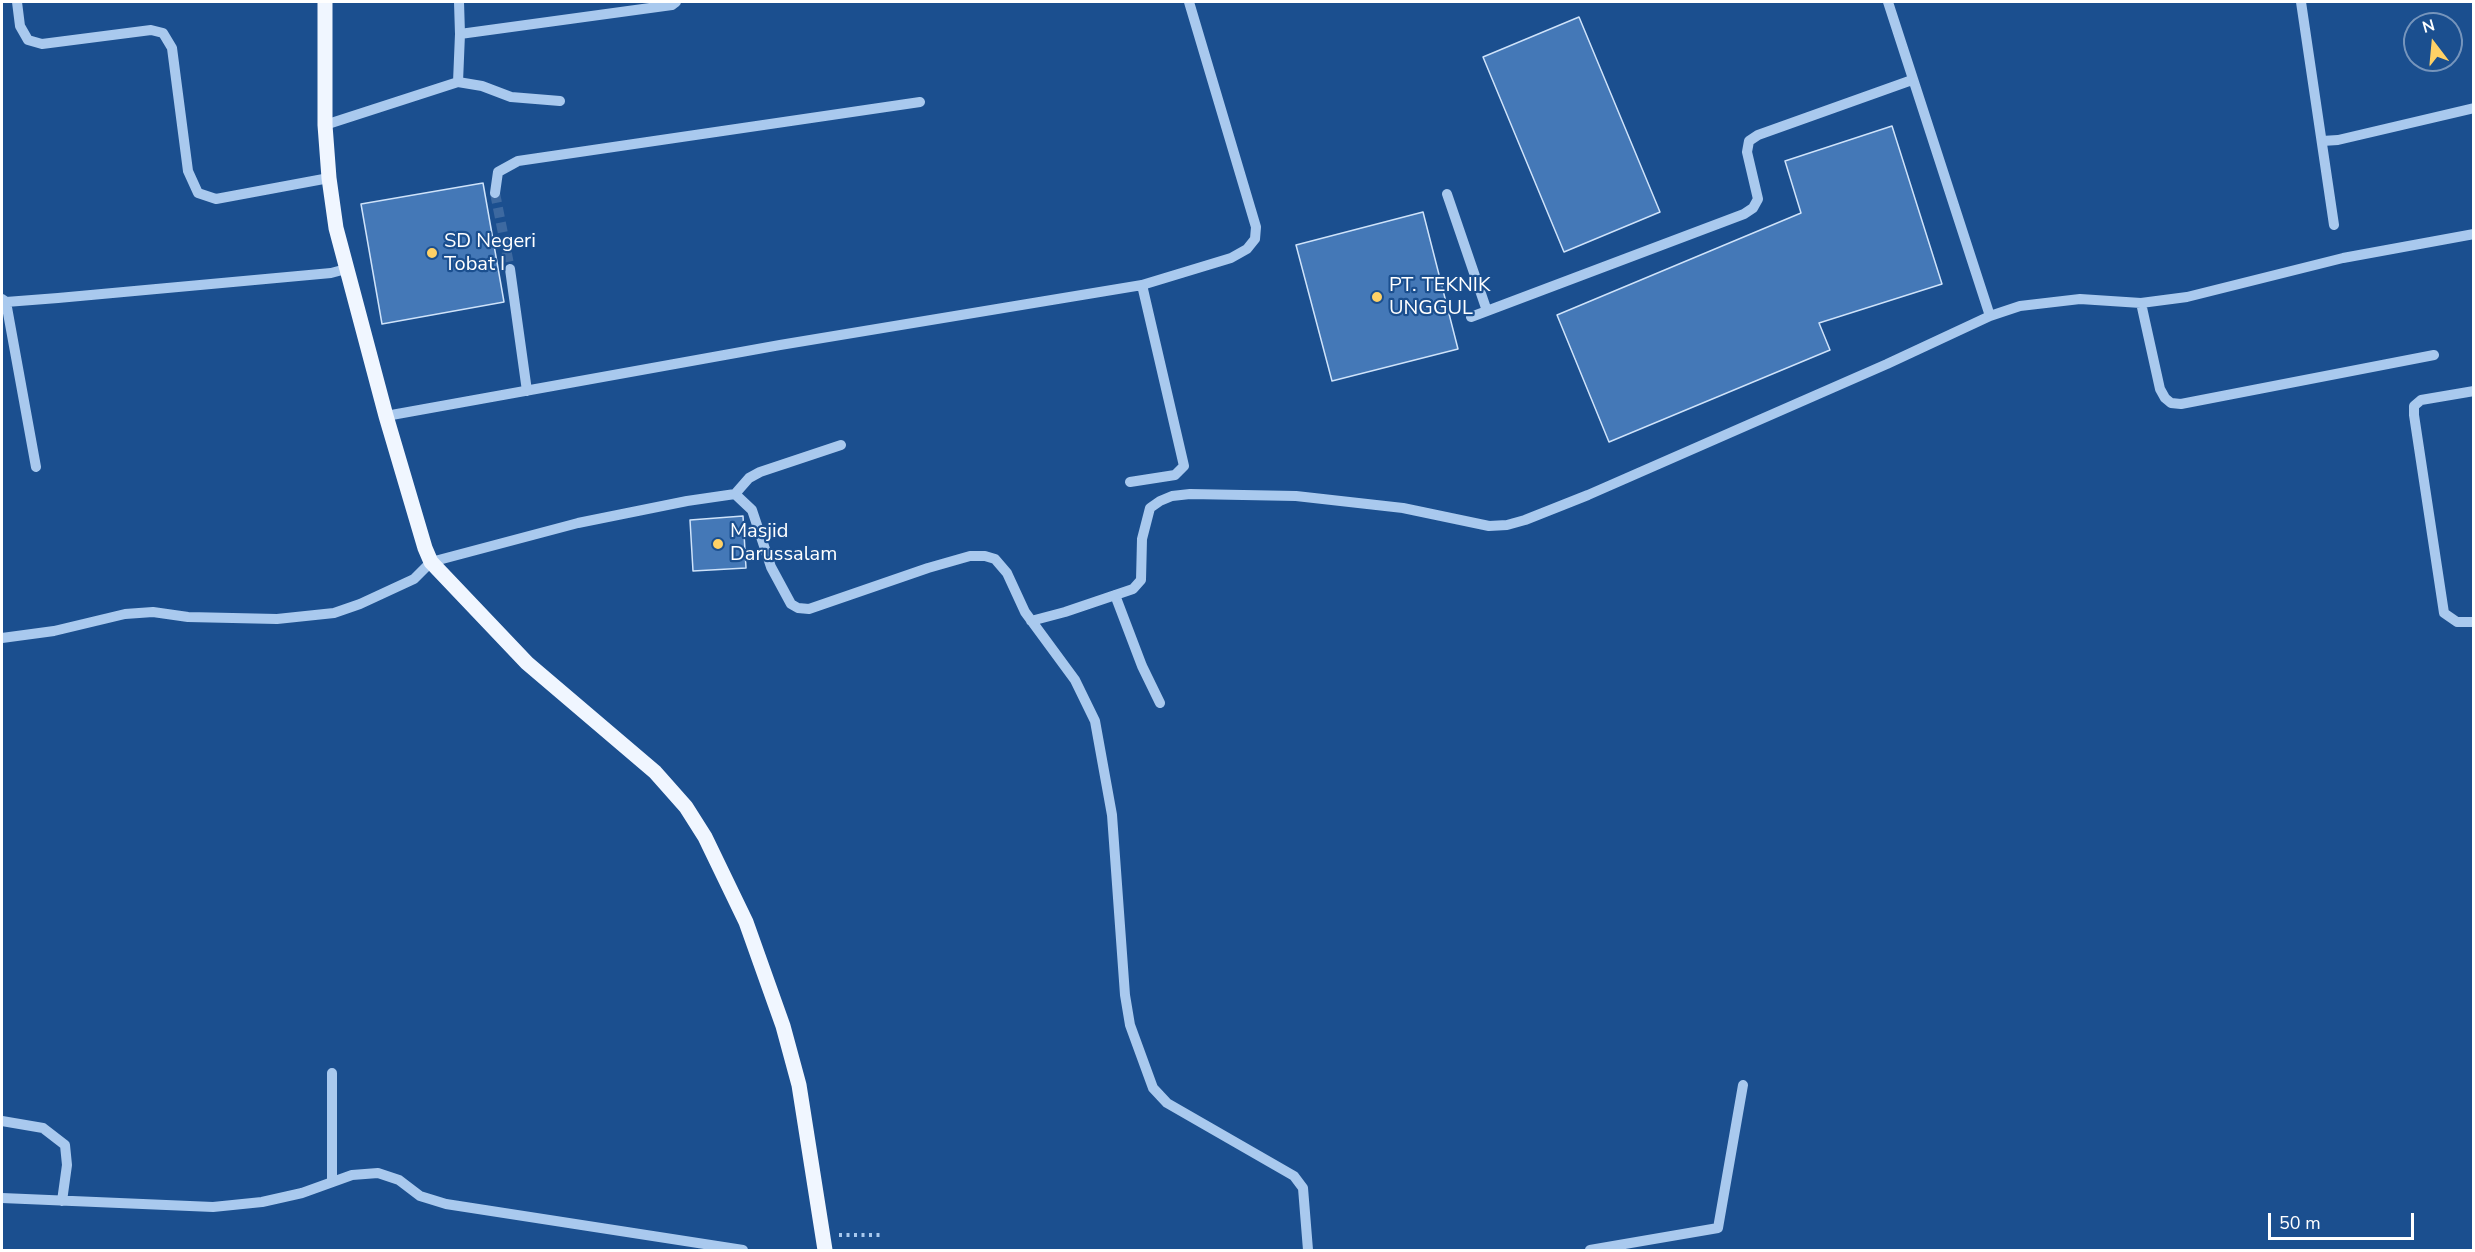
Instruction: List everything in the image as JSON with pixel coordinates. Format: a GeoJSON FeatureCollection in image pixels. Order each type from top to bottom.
{"type":"FeatureCollection","features":[{"type":"Feature","properties":{"kind":"main road"},"geometry":{"type":"LineString","coordinates":[[325,2],[325,125],[329,178],[346,269],[420,536],[431,562],[527,663],[656,772],[686,807],[705,837],[746,922],[770,983],[783,1026],[799,1085],[824,1243]]}},
{"type":"Feature","properties":{"kind":"street"},"geometry":{"type":"LineString","coordinates":[[17,2],[20,26],[28,40],[42,44],[151,30],[163,33],[172,48],[188,171],[198,193],[216,199],[329,178]]}},
{"type":"Feature","properties":{"kind":"street"},"geometry":{"type":"LineString","coordinates":[[458,82],[459,2]]}},
{"type":"Feature","properties":{"kind":"street"},"geometry":{"type":"LineString","coordinates":[[460,33],[672,5],[676,2]]}},
{"type":"Feature","properties":{"kind":"street"},"geometry":{"type":"LineString","coordinates":[[386,416],[769,347],[1142,285],[1231,258],[1247,249],[1255,239],[1256,227],[1189,2]]}},
{"type":"Feature","properties":{"kind":"street"},"geometry":{"type":"LineString","coordinates":[[1888,2],[1990,316]]}},
{"type":"Feature","properties":{"kind":"street"},"geometry":{"type":"LineString","coordinates":[[2301,2],[2334,225]]}},
{"type":"Feature","properties":{"kind":"street"},"geometry":{"type":"LineString","coordinates":[[1471,317],[1744,214],[1753,208],[1758,199],[1747,152],[1749,141],[1758,135],[1912,80]]}},
{"type":"Feature","properties":{"kind":"street"},"geometry":{"type":"LineString","coordinates":[[325,125],[458,82],[482,86],[511,97],[560,101]]}},
{"type":"Feature","properties":{"kind":"street"},"geometry":{"type":"LineString","coordinates":[[495,193],[498,172],[518,161],[920,102]]}},
{"type":"Feature","properties":{"kind":"street"},"geometry":{"type":"LineString","coordinates":[[2322,141],[2338,140],[2474,108]]}},
{"type":"Feature","properties":{"kind":"street"},"geometry":{"type":"LineString","coordinates":[[1447,194],[1487,311]]}},
{"type":"Feature","properties":{"kind":"street"},"geometry":{"type":"LineString","coordinates":[[1031,621],[1133,589],[1141,580],[1142,539],[1150,508],[1173,496],[1190,494],[1296,496],[1403,508],[1489,526],[1507,525],[1588,495],[1887,364],[1990,316],[2020,306],[2080,299],[2141,303],[2187,297],[2343,258],[2474,234]]}},
{"type":"Feature","properties":{"kind":"street"},"geometry":{"type":"LineString","coordinates":[[36,467],[4,301],[319,274],[346,269]]}},
{"type":"Feature","properties":{"kind":"street"},"geometry":{"type":"LineString","coordinates":[[510,269],[527,391]]}},
{"type":"Feature","properties":{"kind":"street"},"geometry":{"type":"LineString","coordinates":[[1130,482],[1175,475],[1184,466],[1142,285]]}},
{"type":"Feature","properties":{"kind":"street"},"geometry":{"type":"LineString","coordinates":[[2141,303],[2160,389],[2171,403],[2181,404],[2434,355]]}},
{"type":"Feature","properties":{"kind":"street"},"geometry":{"type":"LineString","coordinates":[[2474,391],[2421,400],[2414,406],[2444,614],[2457,622],[2474,622]]}},
{"type":"Feature","properties":{"kind":"street"},"geometry":{"type":"LineString","coordinates":[[2,638],[54,631],[125,614],[153,612],[188,617],[278,619],[334,613],[360,604],[414,579],[431,562],[578,523],[687,501],[735,494],[749,478],[760,472],[841,445]]}},
{"type":"Feature","properties":{"kind":"street"},"geometry":{"type":"LineString","coordinates":[[735,494],[752,510],[771,567],[791,604],[798,608],[809,609],[959,559],[985,556],[995,560],[1007,573],[1025,612],[1075,680],[1095,721],[1112,814],[1125,995],[1130,1025],[1153,1088],[1158,1096],[1167,1103],[1294,1176],[1303,1188],[1308,1251]]}},
{"type":"Feature","properties":{"kind":"street"},"geometry":{"type":"LineString","coordinates":[[1116,595],[1142,666],[1160,704]]}},
{"type":"Feature","properties":{"kind":"street"},"geometry":{"type":"LineString","coordinates":[[332,1073],[332,1182]]}},
{"type":"Feature","properties":{"kind":"street"},"geometry":{"type":"LineString","coordinates":[[1590,1251],[1718,1228],[1743,1085]]}},
{"type":"Feature","properties":{"kind":"street"},"geometry":{"type":"LineString","coordinates":[[2,1121],[43,1128],[65,1144],[67,1165],[62,1200]]}},
{"type":"Feature","properties":{"kind":"street"},"geometry":{"type":"LineString","coordinates":[[2,1198],[213,1207],[262,1202],[302,1193],[352,1175],[378,1173],[399,1180],[420,1196],[446,1204],[743,1251]]}},
{"type":"Feature","properties":{"kind":"path"},"geometry":{"type":"LineString","coordinates":[[824,1243],[883,1234]]}},
{"type":"Feature","properties":{"kind":"building"},"geometry":{"type":"Polygon","coordinates":[[[1579,17],[1660,212],[1564,252],[1483,57],[1579,17]]]}},
{"type":"Feature","properties":{"kind":"building"},"geometry":{"type":"Polygon","coordinates":[[[1892,126],[1942,284],[1819,323],[1830,350],[1609,442],[1557,315],[1801,213],[1785,161],[1892,126]]]}},
{"type":"Feature","properties":{"kind":"building","name":"SD Negeri Tobat I"},"geometry":{"type":"Polygon","coordinates":[[[483,183],[504,302],[382,324],[361,204],[483,183]]]}},
{"type":"Feature","properties":{"kind":"building","name":"PT. TEKNIK UNGGUL"},"geometry":{"type":"Polygon","coordinates":[[[1423,212],[1458,349],[1332,381],[1296,245],[1423,212]]]}},
{"type":"Feature","properties":{"kind":"building","name":"Masjid Darussalam"},"geometry":{"type":"Polygon","coordinates":[[[743,516],[746,568],[693,571],[690,520],[743,516]]]}},
{"type":"Feature","properties":{"kind":"tunnel"},"geometry":{"type":"LineString","coordinates":[[495,193],[510,269]]}},
{"type":"Feature","properties":{"kind":"place","name":"SD Negeri Tobat I"},"geometry":{"type":"Point","coordinates":[432,253]}},
{"type":"Feature","properties":{"kind":"place","name":"PT. TEKNIK UNGGUL"},"geometry":{"type":"Point","coordinates":[1377,297]}},
{"type":"Feature","properties":{"kind":"place","name":"Masjid Darussalam"},"geometry":{"type":"Point","coordinates":[718,544]}}]}
